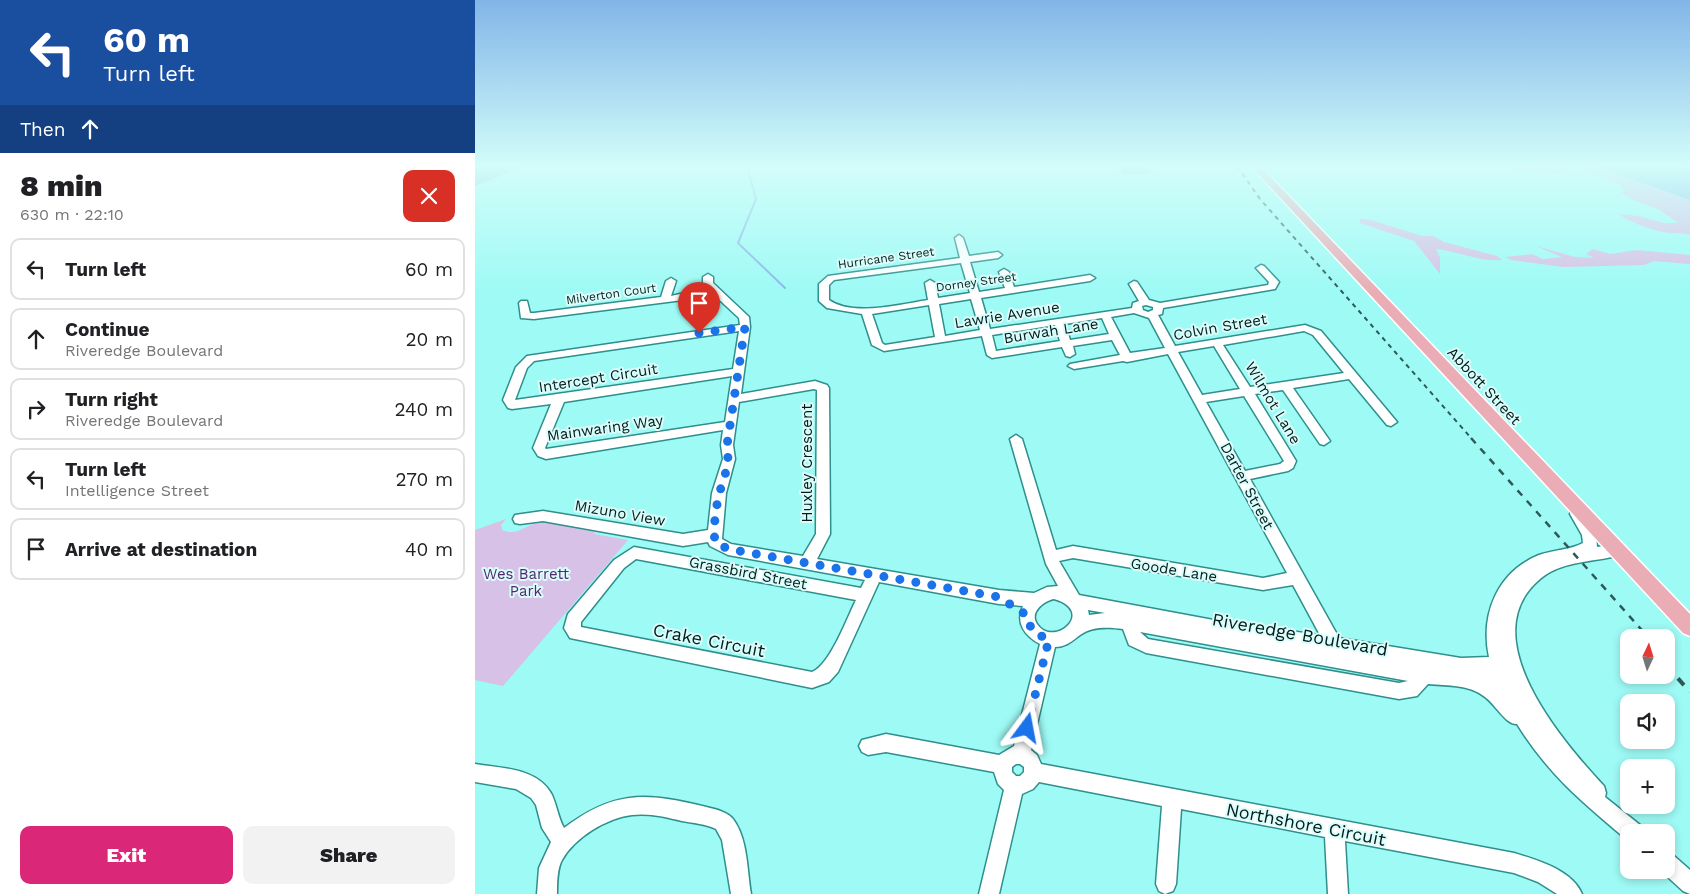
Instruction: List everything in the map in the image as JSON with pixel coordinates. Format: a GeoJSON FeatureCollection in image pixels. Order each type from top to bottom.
{"type":"FeatureCollection","features":[{"type":"Feature","properties":{"kind":"main road","name":"Abbott Street"},"geometry":{"type":"LineString","coordinates":[[1294,208],[1690,627]]}},
{"type":"Feature","properties":{"kind":"street"},"geometry":{"type":"LineString","coordinates":[[959,238],[985,333]]}},
{"type":"Feature","properties":{"kind":"street"},"geometry":{"type":"LineString","coordinates":[[965,259],[998,255]]}},
{"type":"Feature","properties":{"kind":"street","name":"Hurricane Street"},"geometry":{"type":"LineString","coordinates":[[866,312],[825,303],[824,284],[826,281],[835,277],[965,259]]}},
{"type":"Feature","properties":{"kind":"street"},"geometry":{"type":"LineString","coordinates":[[1155,310],[1152,302],[1139,304],[1137,310],[1144,314],[1155,310],[1272,287],[1273,282],[1261,268]]}},
{"type":"Feature","properties":{"kind":"street"},"geometry":{"type":"LineString","coordinates":[[1004,272],[1010,290]]}},
{"type":"Feature","properties":{"kind":"street","name":"Dorney Street"},"geometry":{"type":"LineString","coordinates":[[866,312],[1090,278]]}},
{"type":"Feature","properties":{"kind":"street"},"geometry":{"type":"LineString","coordinates":[[665,299],[671,281]]}},
{"type":"Feature","properties":{"kind":"street","name":"Milverton Court"},"geometry":{"type":"LineString","coordinates":[[524,303],[525,316],[534,316],[690,296],[710,283],[744,317],[745,327]]}},
{"type":"Feature","properties":{"kind":"street"},"geometry":{"type":"LineString","coordinates":[[930,283],[941,340]]}},
{"type":"Feature","properties":{"kind":"street"},"geometry":{"type":"LineString","coordinates":[[1134,284],[1145,302]]}},
{"type":"Feature","properties":{"kind":"street","name":"Lawrie Avenue"},"geometry":{"type":"LineString","coordinates":[[866,312],[875,343],[881,348],[892,348],[1137,310]]}},
{"type":"Feature","properties":{"kind":"street","name":"Darter Street"},"geometry":{"type":"LineString","coordinates":[[1155,310],[1173,350],[1242,476],[1267,527],[1297,578],[1334,653]]}},
{"type":"Feature","properties":{"kind":"street"},"geometry":{"type":"LineString","coordinates":[[1105,315],[1127,359]]}},
{"type":"Feature","properties":{"kind":"street"},"geometry":{"type":"LineString","coordinates":[[1059,322],[1069,348]]}},
{"type":"Feature","properties":{"kind":"street"},"geometry":{"type":"LineString","coordinates":[[745,327],[727,445],[729,459],[719,493],[714,535],[715,542],[728,549],[999,597],[1040,597],[1063,593],[1074,598]]}},
{"type":"Feature","properties":{"kind":"street","name":"Intercept Circuit"},"geometry":{"type":"LineString","coordinates":[[738,372],[518,405],[509,403],[522,366],[528,360],[537,357],[745,327]]}},
{"type":"Feature","properties":{"kind":"street","name":"Colvin Street"},"geometry":{"type":"LineString","coordinates":[[1073,366],[1127,359],[1300,329],[1310,329],[1317,333],[1352,375]]}},
{"type":"Feature","properties":{"kind":"street","name":"Burwah Lane"},"geometry":{"type":"LineString","coordinates":[[985,333],[991,355],[1069,348],[1115,336]]}},
{"type":"Feature","properties":{"kind":"street","name":"Wilmot Lane"},"geometry":{"type":"LineString","coordinates":[[1217,343],[1290,461],[1283,468],[1242,476]]}},
{"type":"Feature","properties":{"kind":"street"},"geometry":{"type":"LineString","coordinates":[[1200,399],[1352,375],[1391,422]]}},
{"type":"Feature","properties":{"kind":"street","name":"Huxley Crescent"},"geometry":{"type":"LineString","coordinates":[[735,399],[815,385],[823,388],[823,534],[807,563]]}},
{"type":"Feature","properties":{"kind":"street"},"geometry":{"type":"LineString","coordinates":[[1286,386],[1323,441]]}},
{"type":"Feature","properties":{"kind":"street","name":"Mainwaring Way"},"geometry":{"type":"LineString","coordinates":[[559,399],[539,448],[541,453],[546,454],[624,443],[730,425]]}},
{"type":"Feature","properties":{"kind":"street"},"geometry":{"type":"LineString","coordinates":[[1016,439],[1052,560],[1082,614],[1078,628],[1064,638],[1049,639],[1036,634],[1031,629],[1028,616],[1029,610],[1052,579],[1052,560]]}},
{"type":"Feature","properties":{"kind":"street"},"geometry":{"type":"LineString","coordinates":[[1568,499],[1589,534],[1591,545],[1582,550],[1541,560],[1518,575],[1509,585],[1501,599],[1495,621],[1494,635],[1509,671],[1553,742],[1573,768],[1624,824]]}},
{"type":"Feature","properties":{"kind":"street","name":"Mizuno View"},"geometry":{"type":"LineString","coordinates":[[520,519],[543,516],[683,540],[714,535]]}},
{"type":"Feature","properties":{"kind":"street"},"geometry":{"type":"LineString","coordinates":[[1567,775],[1528,726],[1511,696],[1508,621],[1511,605],[1523,584],[1535,574],[1566,559],[1618,550]]}},
{"type":"Feature","properties":{"kind":"street","name":"Goode Lane"},"geometry":{"type":"LineString","coordinates":[[1052,560],[1073,552],[1263,584],[1297,578]]}},
{"type":"Feature","properties":{"kind":"street","name":"Crake Circuit"},"geometry":{"type":"LineString","coordinates":[[631,554],[619,564],[575,619],[572,624],[573,631],[584,635],[812,680],[823,676],[832,666],[875,575]]}},
{"type":"Feature","properties":{"kind":"street","name":"Grassbird Street"},"geometry":{"type":"LineString","coordinates":[[631,554],[642,554],[865,595]]}},
{"type":"Feature","properties":{"kind":"street"},"geometry":{"type":"LineString","coordinates":[[999,597],[1028,616]]}},
{"type":"Feature","properties":{"kind":"street","name":"Riveredge Boulevard"},"geometry":{"type":"LineString","coordinates":[[1074,598],[1334,653],[1425,676],[1469,680],[1509,671]]}},
{"type":"Feature","properties":{"kind":"street","name":"Riveredge Boulevard"},"geometry":{"type":"LineString","coordinates":[[1078,628],[1099,620],[1334,653],[1509,671]]}},
{"type":"Feature","properties":{"kind":"street"},"geometry":{"type":"LineString","coordinates":[[1128,623],[1135,640],[1147,646],[1399,691],[1411,690],[1425,676]]}},
{"type":"Feature","properties":{"kind":"street"},"geometry":{"type":"LineString","coordinates":[[1021,755],[1049,639]]}},
{"type":"Feature","properties":{"kind":"street"},"geometry":{"type":"LineString","coordinates":[[1469,680],[1489,688],[1499,696],[1540,753],[1623,824]]}},
{"type":"Feature","properties":{"kind":"street"},"geometry":{"type":"LineString","coordinates":[[868,746],[886,743],[1004,766]]}},
{"type":"Feature","properties":{"kind":"street"},"geometry":{"type":"LineString","coordinates":[[1021,755],[1029,759],[1033,772],[1024,784],[1014,786],[1005,778],[1004,766],[1013,756],[1021,755]]}},
{"type":"Feature","properties":{"kind":"street","name":"Northshore Circuit"},"geometry":{"type":"LineString","coordinates":[[1033,772],[1528,867],[1553,878],[1572,894]]}},
{"type":"Feature","properties":{"kind":"street"},"geometry":{"type":"LineString","coordinates":[[475,773],[519,780],[538,791],[545,802],[549,821],[562,843]]}},
{"type":"Feature","properties":{"kind":"street"},"geometry":{"type":"LineString","coordinates":[[989,894],[1014,786]]}},
{"type":"Feature","properties":{"kind":"street"},"geometry":{"type":"LineString","coordinates":[[1166,884],[1172,798]]}},
{"type":"Feature","properties":{"kind":"street"},"geometry":{"type":"LineString","coordinates":[[547,894],[550,865],[562,843],[583,826],[601,816],[620,808],[640,804],[713,818],[727,827],[741,894]]}},
{"type":"Feature","properties":{"kind":"street"},"geometry":{"type":"LineString","coordinates":[[1333,830],[1338,894]]}},
{"type":"Feature","properties":{"kind":"street"},"geometry":{"type":"LineString","coordinates":[[1675,870],[1690,884]]}},
{"type":"Feature","properties":{"kind":"green space"},"geometry":{"type":"Polygon","coordinates":[[[1655,208],[1690,208],[1690,235],[1663,232],[1618,214],[1639,216],[1664,223],[1678,223],[1655,208]]]}},
{"type":"Feature","properties":{"kind":"green space"},"geometry":{"type":"Polygon","coordinates":[[[1360,219],[1368,219],[1422,236],[1433,236],[1444,242],[1497,256],[1502,260],[1477,258],[1436,249],[1440,258],[1440,274],[1414,241],[1360,223],[1360,219]]]}},
{"type":"Feature","properties":{"kind":"green space"},"geometry":{"type":"Polygon","coordinates":[[[1536,246],[1575,257],[1594,258],[1586,254],[1593,249],[1610,254],[1637,250],[1690,255],[1690,264],[1654,261],[1644,265],[1563,267],[1511,260],[1505,257],[1532,254],[1543,259],[1562,257],[1536,246]]]}},
{"type":"Feature","properties":{"kind":"green space","name":"Wes Barrett Park"},"geometry":{"type":"Polygon","coordinates":[[[506,519],[501,525],[502,530],[508,532],[544,522],[628,540],[503,686],[475,680],[475,530],[506,519]]]}},
{"type":"Feature","properties":{"kind":"waterway"},"geometry":{"type":"LineString","coordinates":[[752,208],[738,243],[785,288]]}},
{"type":"Feature","properties":{"kind":"railway"},"geometry":{"type":"LineString","coordinates":[[1268,208],[1472,439]]}},
{"type":"Feature","properties":{"kind":"railway"},"geometry":{"type":"LineString","coordinates":[[1471,438],[1641,629]]}},
{"type":"Feature","properties":{"kind":"railway"},"geometry":{"type":"LineString","coordinates":[[1675,675],[1690,692]]}},
{"type":"Feature","properties":{"kind":"route"},"geometry":{"type":"LineString","coordinates":[[699,333],[745,327],[727,445],[729,459],[719,493],[714,535],[715,542],[728,549],[999,597],[1028,616],[1031,629],[1036,634],[1049,639],[1027,728]]}}]}
